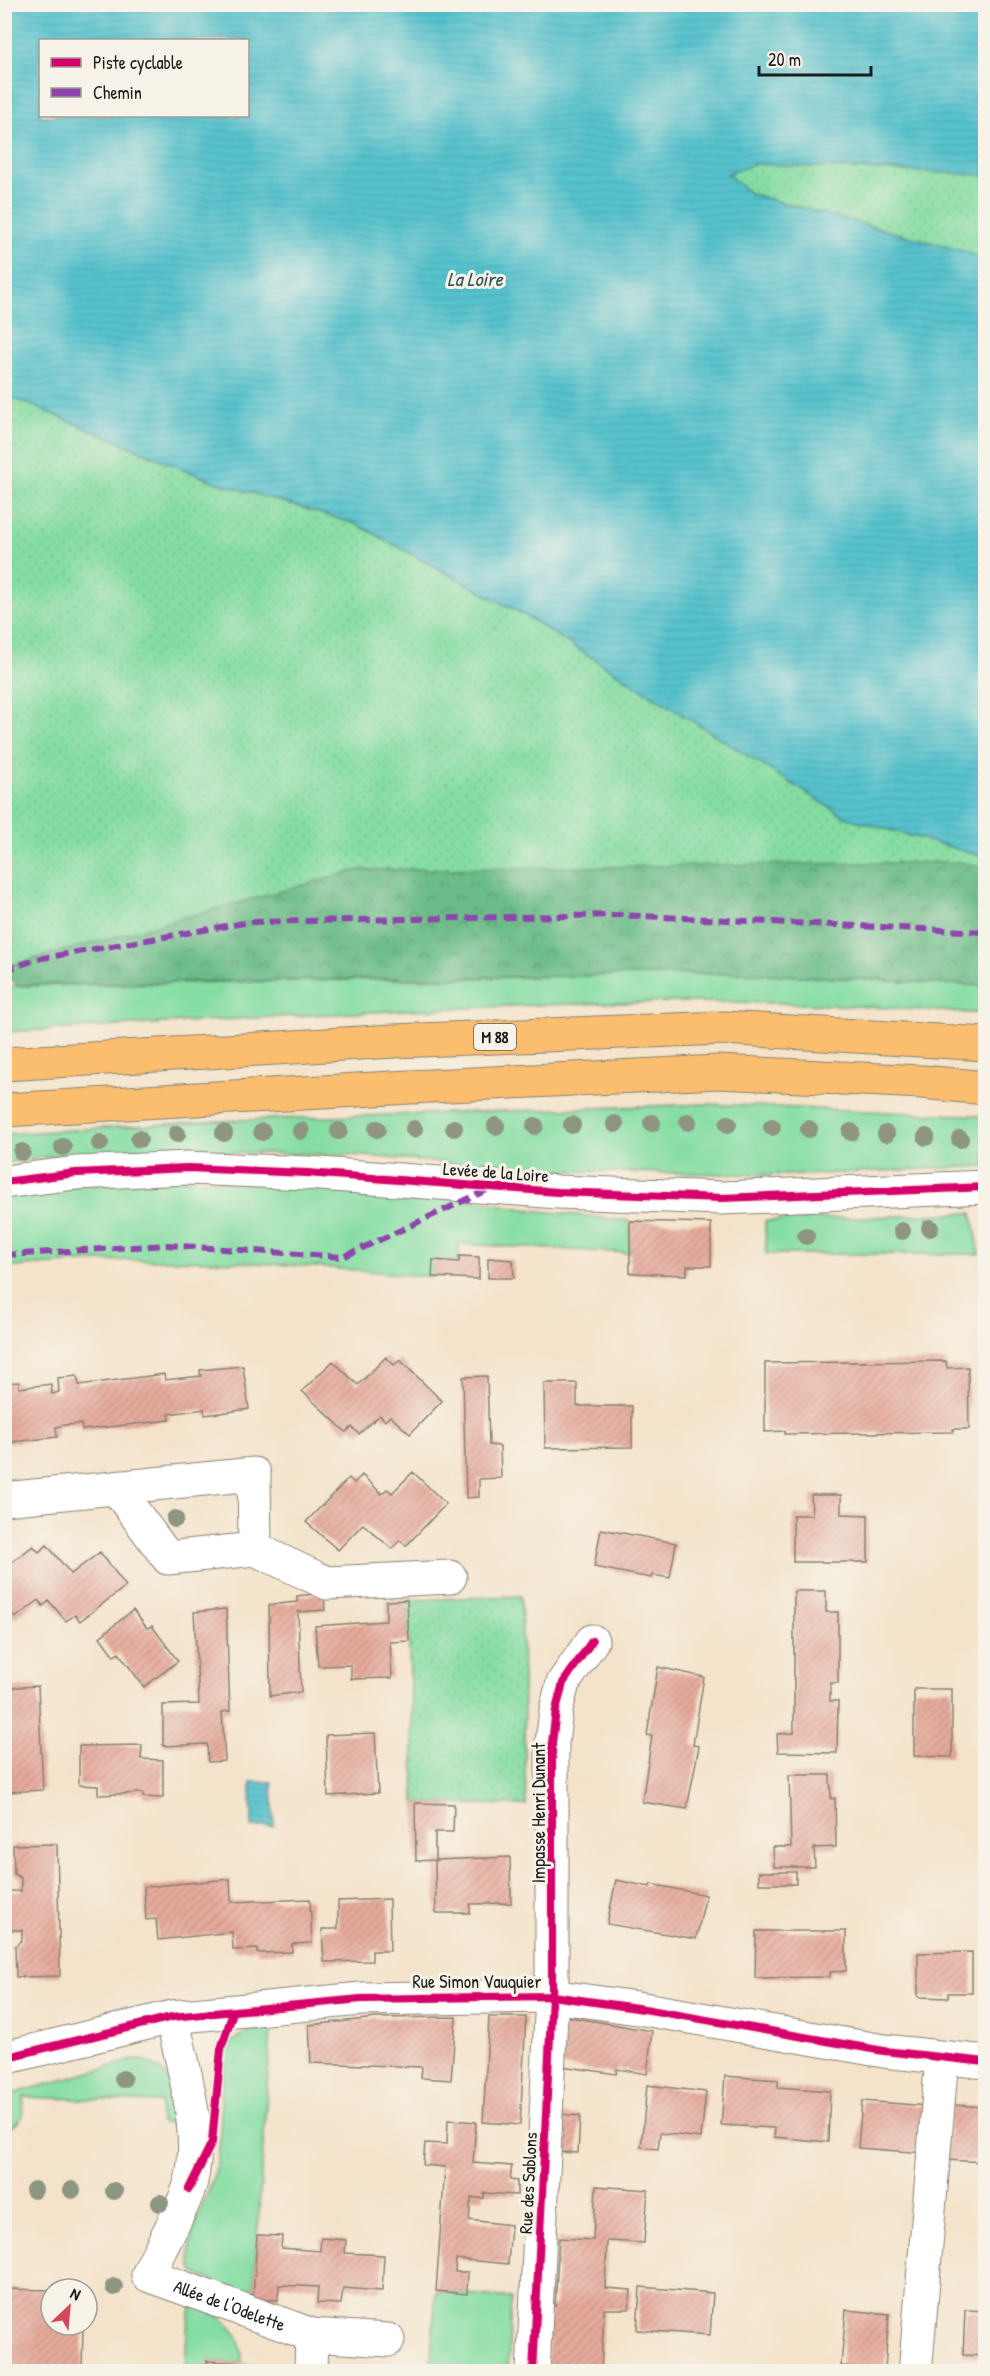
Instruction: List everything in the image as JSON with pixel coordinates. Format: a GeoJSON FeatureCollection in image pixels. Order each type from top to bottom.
{"type":"FeatureCollection","features":[{"type":"Feature","properties":{"kind":"highway","name":"M 88"},"geometry":{"type":"LineString","coordinates":[[4,1065],[383,1042],[724,1028],[986,1044]]}},
{"type":"Feature","properties":{"kind":"highway"},"geometry":{"type":"LineString","coordinates":[[4,1110],[718,1072],[922,1082],[986,1088]]}},
{"type":"Feature","properties":{"kind":"street","name":"Levée de la Loire"},"geometry":{"type":"LineString","coordinates":[[4,1182],[76,1173],[188,1168],[307,1173],[490,1188],[722,1198],[986,1187]]}},
{"type":"Feature","properties":{"kind":"street"},"geometry":{"type":"LineString","coordinates":[[4,1499],[254,1474],[255,1549]]}},
{"type":"Feature","properties":{"kind":"street"},"geometry":{"type":"LineString","coordinates":[[116,1488],[168,1558],[255,1549],[327,1583],[450,1577]]}},
{"type":"Feature","properties":{"kind":"street","name":"Impasse Henri Dunant"},"geometry":{"type":"LineString","coordinates":[[552,1996],[552,1743],[556,1710],[563,1683],[592,1641]]}},
{"type":"Feature","properties":{"kind":"street","name":"Rue Simon Vauquier"},"geometry":{"type":"LineString","coordinates":[[4,2058],[171,2018],[361,1999],[552,1996],[644,2009],[884,2051],[986,2062]]}},
{"type":"Feature","properties":{"kind":"street","name":"Rue des Sablons"},"geometry":{"type":"LineString","coordinates":[[533,2372],[552,1996]]}},
{"type":"Feature","properties":{"kind":"street","name":"Allée de l'Odelette"},"geometry":{"type":"LineString","coordinates":[[171,2018],[192,2111],[195,2151],[189,2189],[148,2275],[312,2335],[388,2340]]}},
{"type":"Feature","properties":{"kind":"street"},"geometry":{"type":"LineString","coordinates":[[916,2362],[942,2058]]}},
{"type":"Feature","properties":{"kind":"street"},"geometry":{"type":"LineString","coordinates":[[311,2372],[312,2335]]}},
{"type":"Feature","properties":{"kind":"green space","name":"La Loire"},"geometry":{"type":"Polygon","coordinates":[[[5,5],[985,5],[985,868],[958,862],[358,870],[5,967],[5,5]]]}},
{"type":"Feature","properties":{"kind":"green space"},"geometry":{"type":"Polygon","coordinates":[[[4,796],[985,862],[985,986],[747,973],[18,985],[5,975],[4,796]]]}},
{"type":"Feature","properties":{"kind":"green space"},"geometry":{"type":"Polygon","coordinates":[[[747,973],[986,986],[985,1014],[760,1002],[600,1003],[345,1013],[5,1032],[5,986],[747,973]]]}},
{"type":"Feature","properties":{"kind":"green space"},"geometry":{"type":"Polygon","coordinates":[[[706,1104],[985,1116],[985,1166],[798,1175],[676,1173],[531,1170],[352,1155],[147,1151],[57,1155],[5,1163],[5,1134],[218,1121],[706,1104]]]}},
{"type":"Feature","properties":{"kind":"green space"},"geometry":{"type":"Polygon","coordinates":[[[176,1178],[445,1195],[524,1209],[630,1221],[630,1253],[459,1244],[459,1262],[433,1260],[432,1277],[300,1266],[201,1261],[106,1261],[5,1268],[4,1192],[176,1178]]]}},
{"type":"Feature","properties":{"kind":"green space"},"geometry":{"type":"Polygon","coordinates":[[[972,1213],[980,1254],[766,1254],[765,1221],[972,1213]]]}},
{"type":"Feature","properties":{"kind":"green space"},"geometry":{"type":"Polygon","coordinates":[[[521,1596],[526,1805],[415,1803],[407,1600],[521,1596]]]}},
{"type":"Feature","properties":{"kind":"green space"},"geometry":{"type":"Polygon","coordinates":[[[271,2029],[253,2299],[194,2273],[190,2247],[196,2222],[217,2162],[226,2053],[231,2043],[240,2035],[271,2029]]]}},
{"type":"Feature","properties":{"kind":"green space"},"geometry":{"type":"Polygon","coordinates":[[[137,2059],[158,2068],[170,2081],[179,2121],[173,2124],[160,2122],[161,2102],[24,2097],[21,2117],[12,2127],[5,2126],[5,2096],[137,2059]]]}},
{"type":"Feature","properties":{"kind":"green space"},"geometry":{"type":"Polygon","coordinates":[[[436,2291],[511,2298],[508,2371],[430,2372],[436,2291]]]}},
{"type":"Feature","properties":{"kind":"green space"},"geometry":{"type":"Polygon","coordinates":[[[192,2305],[229,2324],[239,2339],[242,2363],[208,2361],[207,2371],[185,2372],[187,2327],[192,2305]]]}},
{"type":"Feature","properties":{"kind":"water","name":"La Loire"},"geometry":{"type":"Polygon","coordinates":[[[4,5],[985,5],[985,175],[754,164],[727,174],[751,194],[963,251],[985,259],[985,857],[845,817],[524,615],[356,524],[215,482],[16,399],[5,397],[4,5]]]}},
{"type":"Feature","properties":{"kind":"water"},"geometry":{"type":"Polygon","coordinates":[[[251,1782],[272,1782],[274,1826],[252,1827],[251,1782]]]}},
{"type":"Feature","properties":{"kind":"building"},"geometry":{"type":"Polygon","coordinates":[[[630,1221],[711,1223],[711,1266],[687,1266],[687,1275],[630,1273],[630,1221]]]}},
{"type":"Feature","properties":{"kind":"building"},"geometry":{"type":"Polygon","coordinates":[[[459,1256],[479,1257],[479,1279],[432,1277],[433,1260],[459,1262],[459,1256]]]}},
{"type":"Feature","properties":{"kind":"building"},"geometry":{"type":"Polygon","coordinates":[[[488,1258],[513,1260],[514,1278],[488,1278],[488,1258]]]}},
{"type":"Feature","properties":{"kind":"building"},"geometry":{"type":"Polygon","coordinates":[[[386,1357],[394,1365],[400,1360],[442,1401],[410,1434],[390,1416],[385,1421],[380,1415],[359,1434],[352,1427],[346,1432],[302,1391],[333,1361],[358,1385],[386,1357]]]}},
{"type":"Feature","properties":{"kind":"building"},"geometry":{"type":"Polygon","coordinates":[[[946,1361],[947,1368],[968,1367],[969,1429],[953,1429],[953,1432],[785,1434],[785,1431],[765,1432],[765,1363],[946,1361]]]}},
{"type":"Feature","properties":{"kind":"building"},"geometry":{"type":"Polygon","coordinates":[[[243,1366],[249,1409],[205,1415],[204,1409],[169,1414],[170,1420],[82,1430],[81,1424],[64,1425],[56,1427],[57,1437],[4,1443],[4,1383],[19,1382],[19,1388],[51,1384],[52,1394],[59,1392],[58,1378],[77,1376],[79,1385],[164,1374],[165,1380],[201,1376],[200,1370],[243,1366]]]}},
{"type":"Feature","properties":{"kind":"building"},"geometry":{"type":"Polygon","coordinates":[[[487,1376],[489,1445],[500,1446],[501,1478],[479,1479],[479,1497],[466,1498],[463,1377],[487,1376]]]}},
{"type":"Feature","properties":{"kind":"building"},"geometry":{"type":"Polygon","coordinates":[[[544,1383],[577,1383],[577,1406],[632,1406],[632,1447],[545,1448],[544,1383]]]}},
{"type":"Feature","properties":{"kind":"building"},"geometry":{"type":"Polygon","coordinates":[[[413,1472],[446,1504],[406,1546],[400,1540],[392,1549],[363,1524],[338,1550],[306,1522],[349,1478],[354,1483],[362,1475],[382,1494],[387,1489],[392,1493],[413,1472]]]}},
{"type":"Feature","properties":{"kind":"building"},"geometry":{"type":"Polygon","coordinates":[[[811,1495],[841,1495],[841,1514],[868,1515],[868,1562],[793,1562],[793,1515],[812,1515],[811,1495]]]}},
{"type":"Feature","properties":{"kind":"building"},"geometry":{"type":"Polygon","coordinates":[[[601,1529],[676,1543],[670,1578],[652,1575],[651,1578],[594,1567],[601,1529]]]}},
{"type":"Feature","properties":{"kind":"building"},"geometry":{"type":"Polygon","coordinates":[[[47,1545],[71,1574],[100,1552],[126,1586],[80,1621],[75,1615],[66,1621],[49,1601],[43,1606],[39,1600],[15,1618],[4,1604],[4,1568],[33,1546],[39,1552],[47,1545]]]}},
{"type":"Feature","properties":{"kind":"building"},"geometry":{"type":"Polygon","coordinates":[[[794,1591],[826,1591],[826,1612],[838,1612],[838,1683],[830,1683],[830,1701],[838,1701],[837,1753],[778,1752],[777,1734],[794,1733],[794,1591]]]}},
{"type":"Feature","properties":{"kind":"building"},"geometry":{"type":"Polygon","coordinates":[[[324,1593],[325,1610],[298,1612],[301,1692],[270,1696],[269,1605],[297,1602],[297,1596],[324,1593]]]}},
{"type":"Feature","properties":{"kind":"building"},"geometry":{"type":"Polygon","coordinates":[[[407,1600],[409,1641],[390,1642],[392,1678],[351,1679],[351,1665],[318,1666],[315,1626],[386,1621],[386,1601],[407,1600]]]}},
{"type":"Feature","properties":{"kind":"building"},"geometry":{"type":"Polygon","coordinates":[[[226,1609],[230,1711],[222,1712],[225,1761],[208,1762],[207,1744],[163,1746],[163,1705],[199,1704],[194,1612],[226,1609]]]}},
{"type":"Feature","properties":{"kind":"building"},"geometry":{"type":"Polygon","coordinates":[[[133,1610],[147,1628],[152,1626],[178,1661],[144,1687],[119,1653],[114,1656],[100,1637],[133,1610]]]}},
{"type":"Feature","properties":{"kind":"building"},"geometry":{"type":"Polygon","coordinates":[[[658,1667],[704,1677],[693,1745],[699,1746],[687,1809],[642,1802],[652,1736],[647,1735],[658,1667]]]}},
{"type":"Feature","properties":{"kind":"building"},"geometry":{"type":"Polygon","coordinates":[[[38,1686],[43,1790],[4,1792],[4,1688],[38,1686]]]}},
{"type":"Feature","properties":{"kind":"building"},"geometry":{"type":"Polygon","coordinates":[[[914,1689],[952,1689],[952,1757],[914,1756],[914,1689]]]}},
{"type":"Feature","properties":{"kind":"building"},"geometry":{"type":"Polygon","coordinates":[[[375,1733],[378,1793],[328,1796],[326,1735],[375,1733]]]}},
{"type":"Feature","properties":{"kind":"building"},"geometry":{"type":"Polygon","coordinates":[[[142,1745],[141,1759],[163,1760],[163,1798],[143,1797],[142,1793],[98,1795],[98,1786],[79,1785],[79,1746],[142,1745]]]}},
{"type":"Feature","properties":{"kind":"building"},"geometry":{"type":"Polygon","coordinates":[[[789,1775],[830,1775],[831,1799],[835,1798],[836,1847],[814,1848],[815,1867],[774,1867],[773,1847],[791,1847],[789,1775]]]}},
{"type":"Feature","properties":{"kind":"building"},"geometry":{"type":"Polygon","coordinates":[[[415,1803],[454,1804],[453,1832],[435,1832],[435,1860],[416,1861],[415,1803]]]}},
{"type":"Feature","properties":{"kind":"building"},"geometry":{"type":"Polygon","coordinates":[[[57,1844],[60,1976],[16,1977],[15,1946],[22,1940],[22,1930],[4,1930],[4,1891],[21,1891],[21,1878],[14,1874],[13,1845],[57,1844]]]}},
{"type":"Feature","properties":{"kind":"building"},"geometry":{"type":"Polygon","coordinates":[[[510,1857],[511,1903],[470,1904],[470,1913],[436,1913],[435,1860],[510,1857]]]}},
{"type":"Feature","properties":{"kind":"building"},"geometry":{"type":"Polygon","coordinates":[[[759,1872],[796,1872],[796,1884],[759,1884],[759,1872]]]}},
{"type":"Feature","properties":{"kind":"building"},"geometry":{"type":"Polygon","coordinates":[[[230,1879],[231,1902],[310,1899],[312,1943],[292,1944],[292,1952],[257,1953],[257,1949],[233,1950],[232,1932],[158,1940],[156,1919],[146,1920],[144,1887],[230,1879]]]}},
{"type":"Feature","properties":{"kind":"building"},"geometry":{"type":"Polygon","coordinates":[[[616,1880],[650,1887],[651,1884],[706,1895],[696,1939],[607,1924],[616,1880]]]}},
{"type":"Feature","properties":{"kind":"building"},"geometry":{"type":"Polygon","coordinates":[[[389,1899],[390,1951],[372,1951],[372,1961],[324,1962],[322,1929],[338,1929],[338,1901],[389,1899]]]}},
{"type":"Feature","properties":{"kind":"building"},"geometry":{"type":"Polygon","coordinates":[[[756,1931],[846,1931],[846,1971],[830,1972],[830,1977],[755,1978],[756,1931]]]}},
{"type":"Feature","properties":{"kind":"building"},"geometry":{"type":"Polygon","coordinates":[[[972,1952],[972,1993],[948,1993],[948,1998],[918,1997],[918,1953],[972,1952]]]}},
{"type":"Feature","properties":{"kind":"building"},"geometry":{"type":"Polygon","coordinates":[[[564,2016],[652,2031],[647,2074],[617,2069],[616,2074],[562,2066],[564,2016]]]}},
{"type":"Feature","properties":{"kind":"building"},"geometry":{"type":"Polygon","coordinates":[[[456,2017],[451,2080],[421,2078],[422,2067],[311,2063],[309,2025],[376,2018],[456,2017]]]}},
{"type":"Feature","properties":{"kind":"building"},"geometry":{"type":"Polygon","coordinates":[[[489,2017],[526,2017],[520,2125],[483,2122],[489,2017]]]}},
{"type":"Feature","properties":{"kind":"building"},"geometry":{"type":"Polygon","coordinates":[[[725,2076],[778,2080],[778,2087],[830,2091],[828,2142],[774,2137],[775,2128],[721,2125],[725,2076]]]}},
{"type":"Feature","properties":{"kind":"building"},"geometry":{"type":"Polygon","coordinates":[[[647,2085],[706,2092],[701,2138],[660,2133],[658,2149],[641,2147],[647,2085]]]}},
{"type":"Feature","properties":{"kind":"building"},"geometry":{"type":"Polygon","coordinates":[[[862,2101],[928,2106],[925,2153],[858,2148],[862,2101]]]}},
{"type":"Feature","properties":{"kind":"building"},"geometry":{"type":"Polygon","coordinates":[[[951,2105],[986,2107],[986,2162],[946,2160],[951,2105]]]}},
{"type":"Feature","properties":{"kind":"building"},"geometry":{"type":"Polygon","coordinates":[[[559,2114],[580,2116],[578,2153],[557,2152],[559,2114]]]}},
{"type":"Feature","properties":{"kind":"building"},"geometry":{"type":"Polygon","coordinates":[[[448,2120],[476,2122],[473,2163],[512,2166],[510,2180],[517,2181],[517,2195],[484,2193],[484,2198],[471,2198],[469,2220],[511,2225],[508,2264],[456,2259],[455,2272],[468,2272],[467,2294],[436,2291],[445,2167],[423,2165],[425,2143],[447,2144],[448,2120]]]}},
{"type":"Feature","properties":{"kind":"building"},"geometry":{"type":"Polygon","coordinates":[[[596,2186],[648,2190],[644,2243],[607,2241],[605,2288],[631,2290],[629,2309],[604,2309],[601,2372],[547,2372],[550,2305],[555,2306],[559,2238],[593,2240],[596,2186]]]}},
{"type":"Feature","properties":{"kind":"building"},"geometry":{"type":"Polygon","coordinates":[[[257,2235],[282,2236],[281,2248],[320,2251],[321,2238],[346,2240],[345,2253],[384,2255],[382,2291],[343,2288],[341,2304],[317,2303],[318,2287],[279,2285],[278,2300],[253,2299],[257,2235]]]}},
{"type":"Feature","properties":{"kind":"building"},"geometry":{"type":"Polygon","coordinates":[[[640,2287],[713,2293],[710,2335],[637,2330],[640,2287]]]}},
{"type":"Feature","properties":{"kind":"building"},"geometry":{"type":"Polygon","coordinates":[[[5,2289],[39,2290],[39,2337],[83,2337],[82,2372],[5,2372],[5,2289]]]}},
{"type":"Feature","properties":{"kind":"building"},"geometry":{"type":"Polygon","coordinates":[[[846,2310],[889,2314],[885,2369],[841,2366],[846,2310]]]}},
{"type":"Feature","properties":{"kind":"building"},"geometry":{"type":"Polygon","coordinates":[[[965,2310],[986,2311],[986,2356],[963,2355],[965,2310]]]}},
{"type":"Feature","properties":{"kind":"building"},"geometry":{"type":"Polygon","coordinates":[[[207,2361],[297,2366],[297,2372],[207,2372],[207,2361]]]}},
{"type":"Feature","properties":{"kind":"building"},"geometry":{"type":"Polygon","coordinates":[[[330,2368],[356,2370],[356,2372],[330,2372],[330,2368]]]}},
{"type":"Feature","properties":{"kind":"marked path"},"geometry":{"type":"LineString","coordinates":[[4,971],[37,959],[250,922],[620,915],[986,932]]}},
{"type":"Feature","properties":{"kind":"marked path"},"geometry":{"type":"LineString","coordinates":[[4,1255],[166,1245],[343,1257],[487,1190]]}},
{"type":"Feature","properties":{"kind":"cycle path"},"geometry":{"type":"LineString","coordinates":[[4,1182],[76,1173],[188,1168],[307,1173],[558,1192],[722,1198],[986,1187]]}},
{"type":"Feature","properties":{"kind":"cycle path"},"geometry":{"type":"LineString","coordinates":[[533,2372],[552,1996],[552,1743],[556,1710],[563,1683],[592,1641]]}},
{"type":"Feature","properties":{"kind":"cycle path"},"geometry":{"type":"LineString","coordinates":[[4,2058],[172,2017],[361,1999],[552,1996],[644,2009],[884,2051],[986,2062]]}},
{"type":"Feature","properties":{"kind":"cycle path"},"geometry":{"type":"LineString","coordinates":[[189,2189],[212,2142],[221,2049],[233,2012]]}}]}
